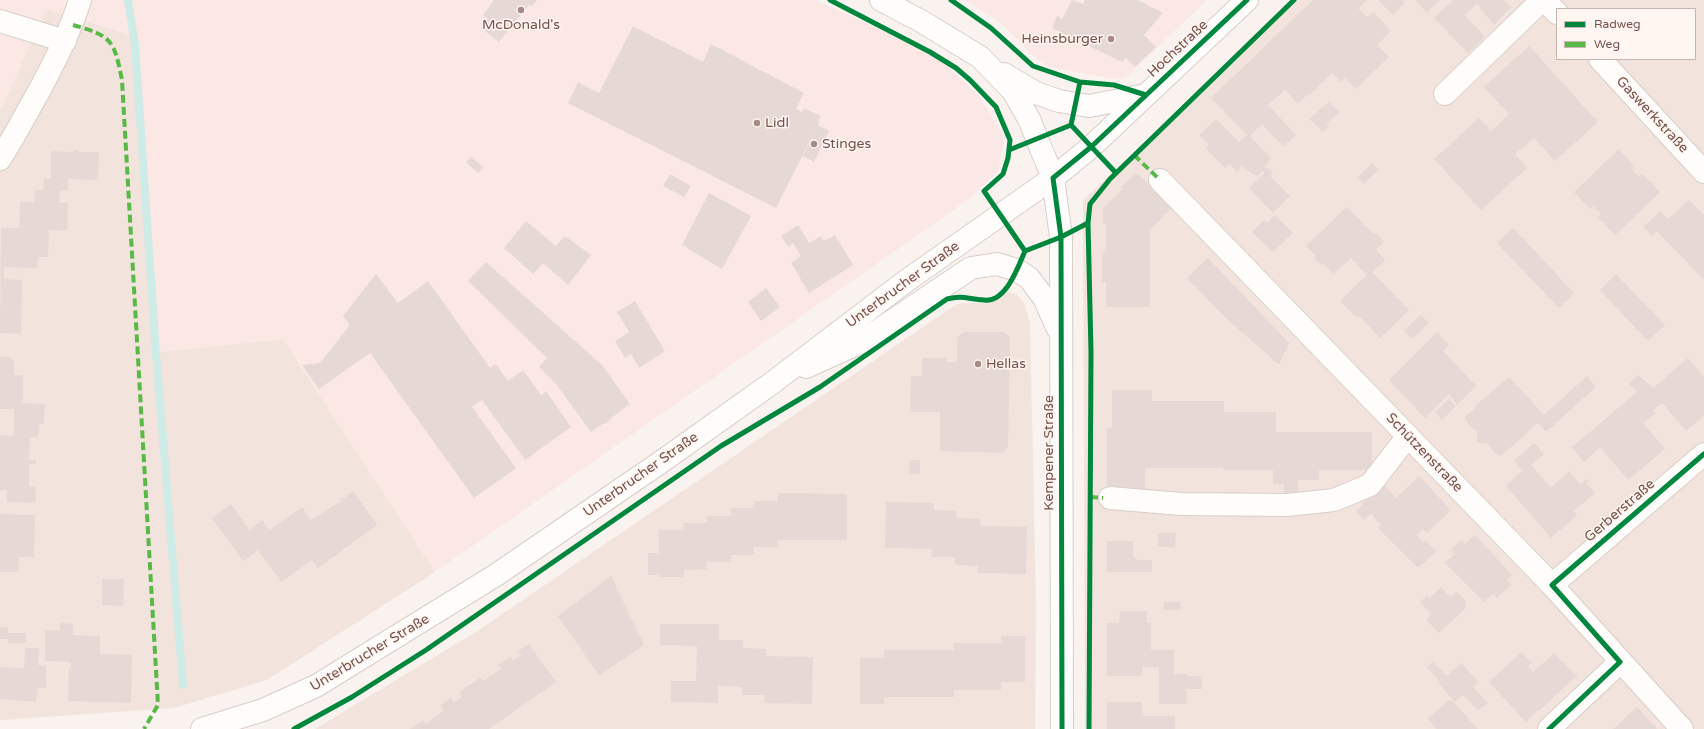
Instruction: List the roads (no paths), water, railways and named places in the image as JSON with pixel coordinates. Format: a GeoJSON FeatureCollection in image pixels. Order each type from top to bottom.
{"type":"FeatureCollection","features":[{"type":"Feature","properties":{"kind":"street"},"geometry":{"type":"LineString","coordinates":[[0,159],[23,122],[65,41],[73,25],[80,0]]}},
{"type":"Feature","properties":{"kind":"street"},"geometry":{"type":"LineString","coordinates":[[881,0],[921,21],[1036,93],[1060,101],[1090,106],[1146,95]]}},
{"type":"Feature","properties":{"kind":"street","name":"Hochstraße"},"geometry":{"type":"LineString","coordinates":[[1054,178],[1091,147],[1247,0]]}},
{"type":"Feature","properties":{"kind":"street"},"geometry":{"type":"LineString","coordinates":[[1444,94],[1543,0],[1556,12]]}},
{"type":"Feature","properties":{"kind":"street"},"geometry":{"type":"LineString","coordinates":[[0,22],[65,41]]}},
{"type":"Feature","properties":{"kind":"street","name":"Kempener Straße"},"geometry":{"type":"LineString","coordinates":[[980,57],[1013,91],[1029,118],[1054,178],[1060,237],[1062,729]]}},
{"type":"Feature","properties":{"kind":"street","name":"Gaswerkstraße"},"geometry":{"type":"LineString","coordinates":[[1601,60],[1704,172]]}},
{"type":"Feature","properties":{"kind":"street","name":"Unterbrucher Straße"},"geometry":{"type":"LineString","coordinates":[[202,729],[263,710],[316,686],[496,576],[772,383],[906,281],[1054,178]]}},
{"type":"Feature","properties":{"kind":"street","name":"Schützenstraße"},"geometry":{"type":"LineString","coordinates":[[1160,180],[1552,585],[1682,729]]}},
{"type":"Feature","properties":{"kind":"street"},"geometry":{"type":"LineString","coordinates":[[772,383],[861,342],[971,268],[997,264],[1017,270],[1029,278],[1044,298],[1061,336]]}},
{"type":"Feature","properties":{"kind":"street"},"geometry":{"type":"LineString","coordinates":[[1110,498],[1188,504],[1287,505],[1334,500],[1370,484],[1408,436]]}},
{"type":"Feature","properties":{"kind":"street","name":"Gerberstraße"},"geometry":{"type":"LineString","coordinates":[[1552,585],[1704,454]]}},
{"type":"Feature","properties":{"kind":"street"},"geometry":{"type":"LineString","coordinates":[[1549,729],[1620,662]]}},
{"type":"Feature","properties":{"kind":"waterway"},"geometry":{"type":"LineString","coordinates":[[128,0],[135,45],[156,353],[183,685]]}},
{"type":"Feature","properties":{"kind":"place","name":"McDonald's"},"geometry":{"type":"Point","coordinates":[521,10]}},
{"type":"Feature","properties":{"kind":"place","name":"Heinsburger"},"geometry":{"type":"Point","coordinates":[1111,39]}},
{"type":"Feature","properties":{"kind":"place","name":"Lidl"},"geometry":{"type":"Point","coordinates":[757,123]}},
{"type":"Feature","properties":{"kind":"place","name":"Stinges"},"geometry":{"type":"Point","coordinates":[814,144]}},
{"type":"Feature","properties":{"kind":"place","name":"Hellas"},"geometry":{"type":"Point","coordinates":[978,364]}}]}
